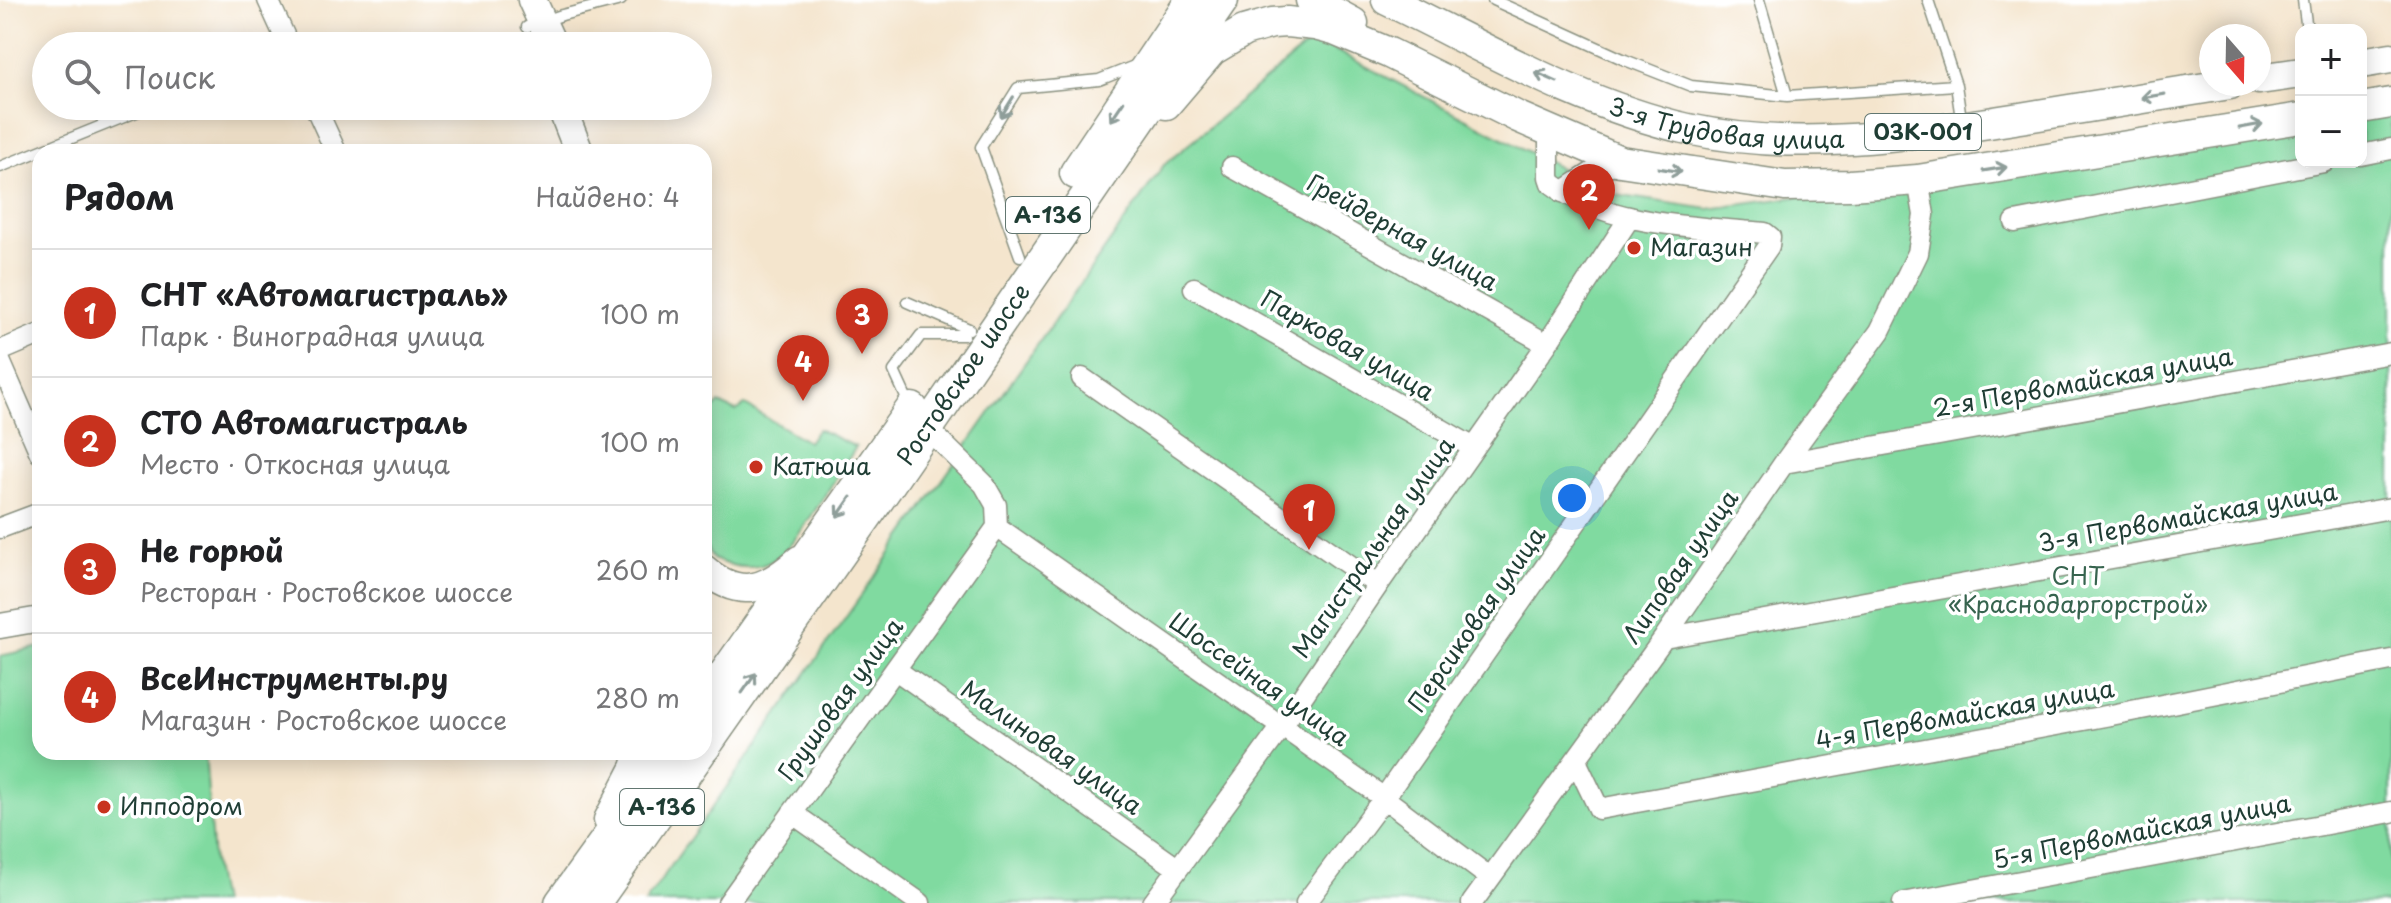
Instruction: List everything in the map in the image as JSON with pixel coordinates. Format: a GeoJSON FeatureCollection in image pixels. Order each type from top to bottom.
{"type":"FeatureCollection","features":[{"type":"Feature","properties":{"kind":"highway","name":"Ростовское шоссе"},"geometry":{"type":"LineString","coordinates":[[712,693],[820,541],[919,418],[966,332],[1033,256],[1153,58],[1192,0]]}},
{"type":"Feature","properties":{"kind":"highway","name":"Ростовское шоссе"},"geometry":{"type":"LineString","coordinates":[[712,735],[919,418],[1033,256],[1222,0]]}},
{"type":"Feature","properties":{"kind":"highway","name":"А-136"},"geometry":{"type":"LineString","coordinates":[[575,900],[654,760]]}},
{"type":"Feature","properties":{"kind":"highway","name":"А-136"},"geometry":{"type":"LineString","coordinates":[[575,900],[623,862],[694,760]]}},
{"type":"Feature","properties":{"kind":"main road"},"geometry":{"type":"LineString","coordinates":[[515,0],[538,28]]}},
{"type":"Feature","properties":{"kind":"main road","name":"03К-001"},"geometry":{"type":"LineString","coordinates":[[1311,0],[1518,117]]}},
{"type":"Feature","properties":{"kind":"main road","name":"3-я Трудовая улица"},"geometry":{"type":"LineString","coordinates":[[1387,0],[1617,109],[1689,129],[1775,140],[1853,141],[2199,89]]}},
{"type":"Feature","properties":{"kind":"main road","name":"03К-001"},"geometry":{"type":"LineString","coordinates":[[1404,0],[1439,25]]}},
{"type":"Feature","properties":{"kind":"main road","name":"03К-001"},"geometry":{"type":"LineString","coordinates":[[1212,50],[1259,26],[1287,22],[1315,25],[1389,53],[1518,117],[1620,161],[1785,186],[1918,180],[2295,119]]}},
{"type":"Feature","properties":{"kind":"main road","name":"А-136"},"geometry":{"type":"LineString","coordinates":[[1033,256],[1212,50]]}},
{"type":"Feature","properties":{"kind":"main road"},"geometry":{"type":"LineString","coordinates":[[2367,62],[2391,58]]}},
{"type":"Feature","properties":{"kind":"main road"},"geometry":{"type":"LineString","coordinates":[[2271,77],[2295,74]]}},
{"type":"Feature","properties":{"kind":"main road"},"geometry":{"type":"LineString","coordinates":[[2367,107],[2391,103]]}},
{"type":"Feature","properties":{"kind":"main road"},"geometry":{"type":"LineString","coordinates":[[566,120],[576,144]]}},
{"type":"Feature","properties":{"kind":"main road"},"geometry":{"type":"LineString","coordinates":[[584,120],[594,144]]}},
{"type":"Feature","properties":{"kind":"main road","name":"А-136"},"geometry":{"type":"LineString","coordinates":[[712,576],[733,588],[749,589],[766,585],[781,576],[820,541]]}},
{"type":"Feature","properties":{"kind":"main road","name":"А-136"},"geometry":{"type":"LineString","coordinates":[[623,862],[644,809],[655,760]]}},
{"type":"Feature","properties":{"kind":"street"},"geometry":{"type":"LineString","coordinates":[[268,0],[283,32]]}},
{"type":"Feature","properties":{"kind":"street"},"geometry":{"type":"LineString","coordinates":[[321,120],[332,144]]}},
{"type":"Feature","properties":{"kind":"street"},"geometry":{"type":"LineString","coordinates":[[1549,131],[1551,183],[1582,202],[1630,217]]}},
{"type":"Feature","properties":{"kind":"street"},"geometry":{"type":"LineString","coordinates":[[2367,154],[2391,149]]}},
{"type":"Feature","properties":{"kind":"street"},"geometry":{"type":"LineString","coordinates":[[1562,192],[1591,173],[1620,161]]}},
{"type":"Feature","properties":{"kind":"street","name":"Грейдерная улица"},"geometry":{"type":"LineString","coordinates":[[1232,167],[1547,344]]}},
{"type":"Feature","properties":{"kind":"street"},"geometry":{"type":"LineString","coordinates":[[2015,222],[2295,168]]}},
{"type":"Feature","properties":{"kind":"street","name":"Липовая улица"},"geometry":{"type":"LineString","coordinates":[[1472,903],[1664,638],[1784,463],[1880,331],[1918,253],[1924,215],[1918,180]]}},
{"type":"Feature","properties":{"kind":"street","name":"Магистральная улица"},"geometry":{"type":"LineString","coordinates":[[1153,903],[1281,728],[1547,344],[1630,217]]}},
{"type":"Feature","properties":{"kind":"street","name":"Персиковая улица"},"geometry":{"type":"LineString","coordinates":[[1306,903],[1384,798],[1769,246],[1770,237],[1765,233],[1630,217]]}},
{"type":"Feature","properties":{"kind":"street","name":"Парковая улица"},"geometry":{"type":"LineString","coordinates":[[1194,288],[1474,448]]}},
{"type":"Feature","properties":{"kind":"street"},"geometry":{"type":"LineString","coordinates":[[0,351],[32,337]]}},
{"type":"Feature","properties":{"kind":"street","name":"2-я Первомайская улица"},"geometry":{"type":"LineString","coordinates":[[1784,463],[2391,353]]}},
{"type":"Feature","properties":{"kind":"street"},"geometry":{"type":"LineString","coordinates":[[0,361],[32,435]]}},
{"type":"Feature","properties":{"kind":"street"},"geometry":{"type":"LineString","coordinates":[[1082,378],[1378,585]]}},
{"type":"Feature","properties":{"kind":"street"},"geometry":{"type":"LineString","coordinates":[[919,418],[984,484],[996,505],[997,527]]}},
{"type":"Feature","properties":{"kind":"street","name":"3-я Первомайская улица"},"geometry":{"type":"LineString","coordinates":[[1664,638],[2391,508]]}},
{"type":"Feature","properties":{"kind":"street"},"geometry":{"type":"LineString","coordinates":[[0,528],[32,516]]}},
{"type":"Feature","properties":{"kind":"street","name":"Шоссейная улица"},"geometry":{"type":"LineString","coordinates":[[997,527],[1384,798],[1489,877]]}},
{"type":"Feature","properties":{"kind":"street","name":"Грушовая улица"},"geometry":{"type":"LineString","coordinates":[[728,903],[997,527]]}},
{"type":"Feature","properties":{"kind":"street"},"geometry":{"type":"LineString","coordinates":[[0,626],[32,620]]}},
{"type":"Feature","properties":{"kind":"street","name":"4-я Первомайская улица"},"geometry":{"type":"LineString","coordinates":[[1576,761],[1599,809],[2391,660]]}},
{"type":"Feature","properties":{"kind":"street","name":"Малиновая улица"},"geometry":{"type":"LineString","coordinates":[[896,670],[1177,868]]}},
{"type":"Feature","properties":{"kind":"street","name":"5-я Первомайская улица"},"geometry":{"type":"LineString","coordinates":[[1903,903],[2391,812]]}},
{"type":"Feature","properties":{"kind":"street"},"geometry":{"type":"LineString","coordinates":[[792,813],[920,903]]}},
{"type":"Feature","properties":{"kind":"lane"},"geometry":{"type":"LineString","coordinates":[[538,28],[621,0]]}},
{"type":"Feature","properties":{"kind":"lane"},"geometry":{"type":"LineString","coordinates":[[1493,0],[1625,60],[1691,86],[1787,96],[1956,85]]}},
{"type":"Feature","properties":{"kind":"lane"},"geometry":{"type":"LineString","coordinates":[[1759,0],[1787,96]]}},
{"type":"Feature","properties":{"kind":"lane"},"geometry":{"type":"LineString","coordinates":[[1928,0],[1956,85],[1962,127]]}},
{"type":"Feature","properties":{"kind":"lane"},"geometry":{"type":"LineString","coordinates":[[2303,0],[2306,24]]}},
{"type":"Feature","properties":{"kind":"lane"},"geometry":{"type":"LineString","coordinates":[[1033,256],[981,147],[1018,88],[1099,80],[1153,58]]}},
{"type":"Feature","properties":{"kind":"lane"},"geometry":{"type":"LineString","coordinates":[[57,144],[116,120]]}},
{"type":"Feature","properties":{"kind":"lane"},"geometry":{"type":"LineString","coordinates":[[0,167],[32,154]]}},
{"type":"Feature","properties":{"kind":"lane"},"geometry":{"type":"LineString","coordinates":[[907,302],[966,332]]}},
{"type":"Feature","properties":{"kind":"green space","name":"СНТ «Краснодаргорстрой»"},"geometry":{"type":"Polygon","coordinates":[[[1314,39],[1609,194],[1708,209],[1918,180],[2295,117],[2295,168],[2367,168],[2367,105],[2391,101],[2391,903],[645,903],[1164,165],[1314,39]]]}},
{"type":"Feature","properties":{"kind":"green space"},"geometry":{"type":"Polygon","coordinates":[[[719,403],[736,411],[745,405],[808,442],[818,429],[856,447],[796,538],[775,559],[763,565],[732,566],[712,557],[712,412],[719,403]]]}},
{"type":"Feature","properties":{"kind":"green space","name":"Ипподром"},"geometry":{"type":"Polygon","coordinates":[[[32,649],[32,760],[206,760],[213,861],[221,903],[0,903],[0,656],[32,649]]]}},
{"type":"Feature","properties":{"kind":"place","name":"СТО Автомагистраль"},"geometry":{"type":"Point","coordinates":[1589,230]}},
{"type":"Feature","properties":{"kind":"place","name":"Магазин"},"geometry":{"type":"Point","coordinates":[1634,248]}},
{"type":"Feature","properties":{"kind":"place","name":"Не горюй"},"geometry":{"type":"Point","coordinates":[862,354]}},
{"type":"Feature","properties":{"kind":"place","name":"ВсеИнструменты.ру"},"geometry":{"type":"Point","coordinates":[803,401]}},
{"type":"Feature","properties":{"kind":"place","name":"Катюша"},"geometry":{"type":"Point","coordinates":[756,467]}},
{"type":"Feature","properties":{"kind":"place","name":"СНТ «Автомагистраль»"},"geometry":{"type":"Point","coordinates":[1309,550]}},
{"type":"Feature","properties":{"kind":"place","name":"Ипподром"},"geometry":{"type":"Point","coordinates":[104,807]}}]}
